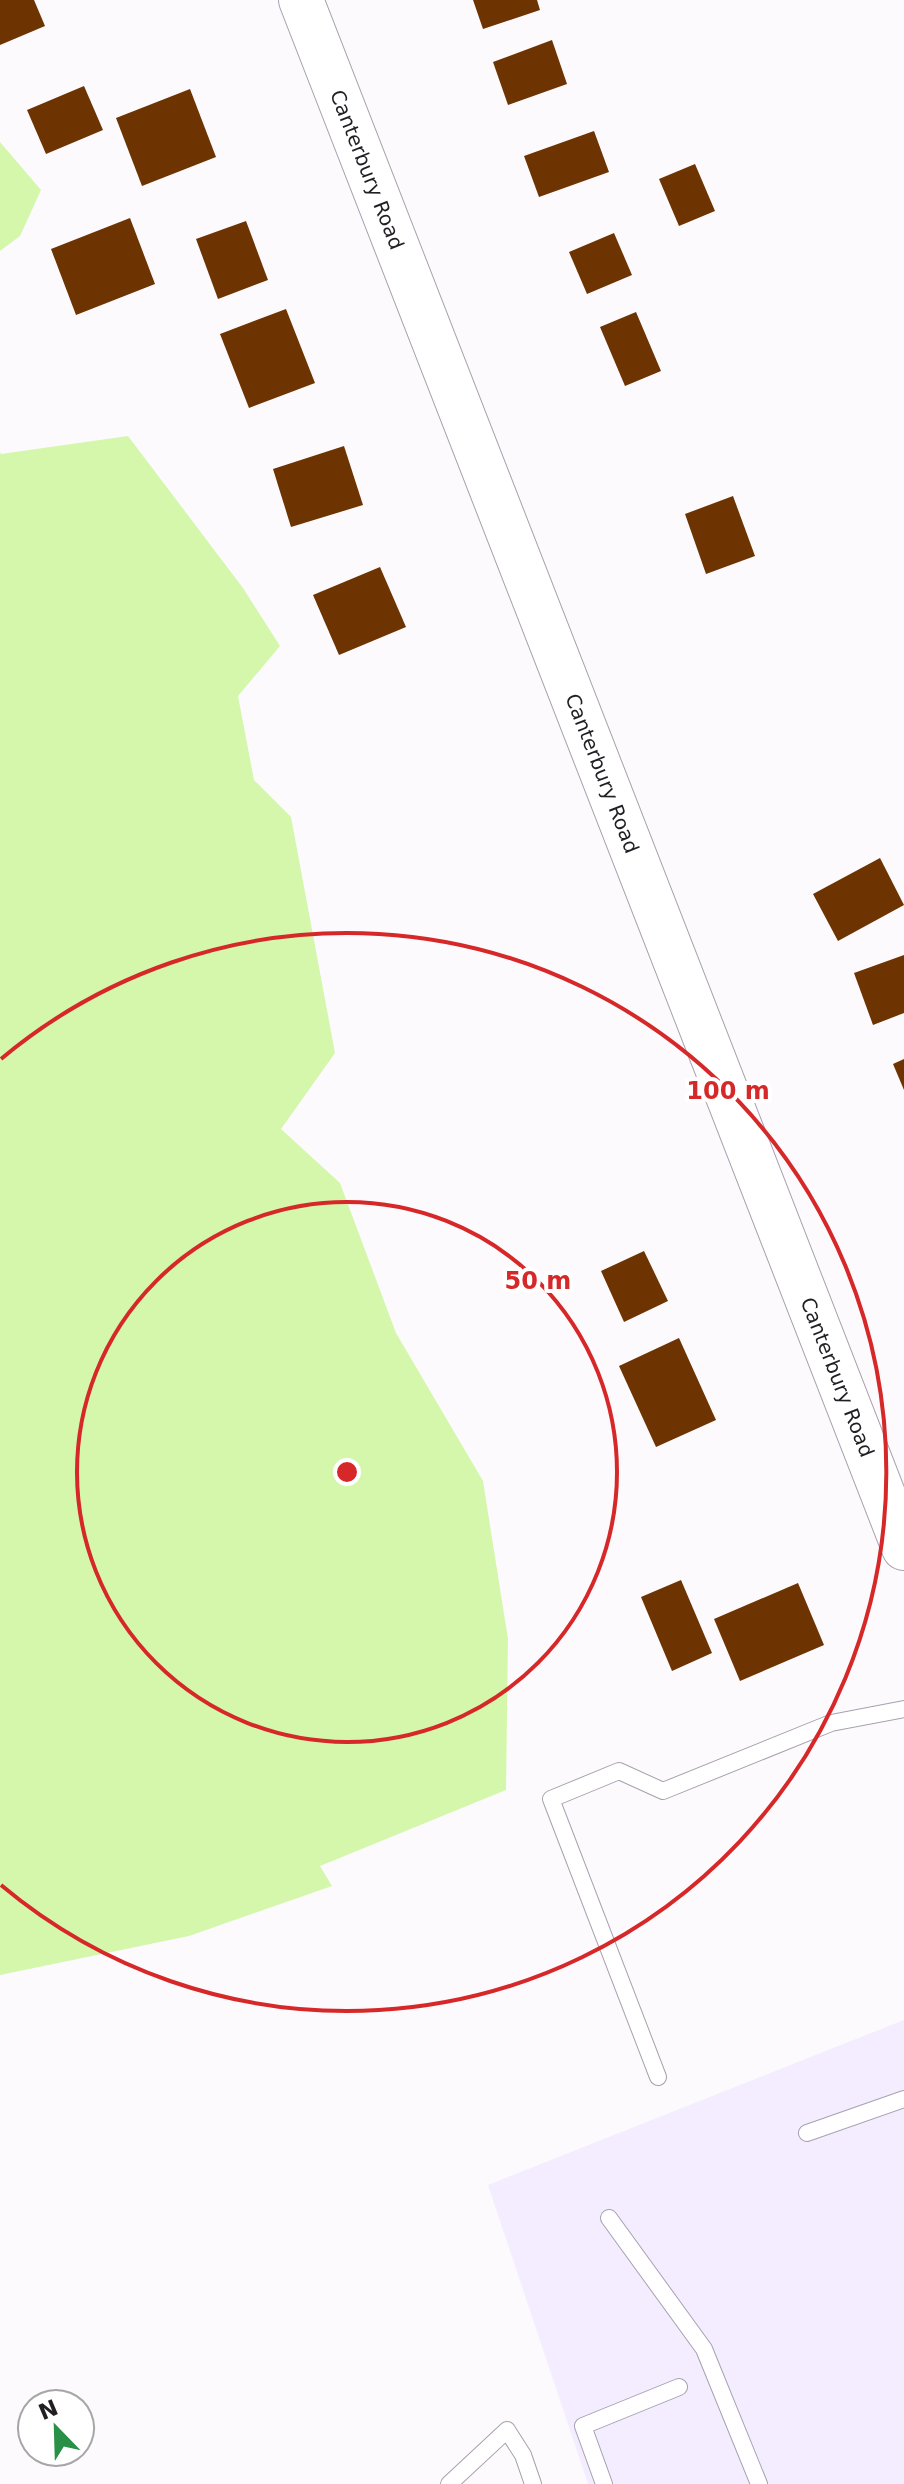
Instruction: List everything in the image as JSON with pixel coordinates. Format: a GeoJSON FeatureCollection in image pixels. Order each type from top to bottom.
{"type":"FeatureCollection","features":[{"type":"Feature","properties":{"kind":"street","name":"Canterbury Road"},"geometry":{"type":"LineString","coordinates":[[301,0],[904,1548]]}},
{"type":"Feature","properties":{"kind":"lane"},"geometry":{"type":"LineString","coordinates":[[658,2077],[551,1799],[619,1771],[663,1791],[831,1723],[904,1709]]}},
{"type":"Feature","properties":{"kind":"lane"},"geometry":{"type":"LineString","coordinates":[[807,2133],[904,2099]]}},
{"type":"Feature","properties":{"kind":"lane"},"geometry":{"type":"LineString","coordinates":[[609,2218],[704,2349],[759,2484]]}},
{"type":"Feature","properties":{"kind":"lane"},"geometry":{"type":"LineString","coordinates":[[604,2484],[583,2426],[679,2387]]}},
{"type":"Feature","properties":{"kind":"lane"},"geometry":{"type":"LineString","coordinates":[[449,2484],[507,2430],[523,2455],[533,2484]]}},
{"type":"Feature","properties":{"kind":"shaded area"},"geometry":{"type":"Polygon","coordinates":[[[904,2020],[904,2484],[588,2484],[488,2185],[904,2020]]]}},
{"type":"Feature","properties":{"kind":"green space"},"geometry":{"type":"Polygon","coordinates":[[[0,142],[41,190],[20,236],[0,251],[0,142]]]}},
{"type":"Feature","properties":{"kind":"green space"},"geometry":{"type":"Polygon","coordinates":[[[128,436],[243,588],[280,646],[238,696],[254,780],[291,817],[335,1053],[281,1129],[340,1183],[396,1333],[483,1481],[508,1639],[506,1790],[320,1866],[332,1886],[189,1936],[0,1975],[0,452],[128,436]]]}},
{"type":"Feature","properties":{"kind":"building"},"geometry":{"type":"Polygon","coordinates":[[[0,0],[34,0],[45,26],[0,45],[0,0]]]}},
{"type":"Feature","properties":{"kind":"building"},"geometry":{"type":"Polygon","coordinates":[[[473,0],[537,0],[540,10],[483,29],[473,0]]]}},
{"type":"Feature","properties":{"kind":"building"},"geometry":{"type":"Polygon","coordinates":[[[552,40],[567,84],[508,105],[493,62],[552,40]]]}},
{"type":"Feature","properties":{"kind":"building"},"geometry":{"type":"Polygon","coordinates":[[[84,86],[103,130],[46,154],[27,110],[84,86]]]}},
{"type":"Feature","properties":{"kind":"building"},"geometry":{"type":"Polygon","coordinates":[[[190,89],[216,157],[142,186],[116,118],[190,89]]]}},
{"type":"Feature","properties":{"kind":"building"},"geometry":{"type":"Polygon","coordinates":[[[594,131],[609,172],[539,197],[524,156],[594,131]]]}},
{"type":"Feature","properties":{"kind":"building"},"geometry":{"type":"Polygon","coordinates":[[[695,164],[715,211],[679,226],[659,179],[695,164]]]}},
{"type":"Feature","properties":{"kind":"building"},"geometry":{"type":"Polygon","coordinates":[[[130,218],[155,284],[76,315],[51,249],[130,218]]]}},
{"type":"Feature","properties":{"kind":"building"},"geometry":{"type":"Polygon","coordinates":[[[246,221],[268,280],[218,299],[196,239],[246,221]]]}},
{"type":"Feature","properties":{"kind":"building"},"geometry":{"type":"Polygon","coordinates":[[[614,233],[632,275],[587,294],[569,252],[614,233]]]}},
{"type":"Feature","properties":{"kind":"building"},"geometry":{"type":"Polygon","coordinates":[[[286,309],[315,383],[249,408],[220,334],[286,309]]]}},
{"type":"Feature","properties":{"kind":"building"},"geometry":{"type":"Polygon","coordinates":[[[636,312],[661,371],[625,386],[600,327],[636,312]]]}},
{"type":"Feature","properties":{"kind":"building"},"geometry":{"type":"Polygon","coordinates":[[[344,446],[363,505],[291,527],[273,469],[344,446]]]}},
{"type":"Feature","properties":{"kind":"building"},"geometry":{"type":"Polygon","coordinates":[[[733,496],[755,556],[706,574],[685,514],[733,496]]]}},
{"type":"Feature","properties":{"kind":"building"},"geometry":{"type":"Polygon","coordinates":[[[380,567],[406,627],[339,655],[313,595],[380,567]]]}},
{"type":"Feature","properties":{"kind":"building"},"geometry":{"type":"Polygon","coordinates":[[[880,858],[904,905],[838,941],[813,894],[880,858]]]}},
{"type":"Feature","properties":{"kind":"building"},"geometry":{"type":"Polygon","coordinates":[[[904,955],[904,1013],[873,1025],[854,973],[904,955]]]}},
{"type":"Feature","properties":{"kind":"building"},"geometry":{"type":"Polygon","coordinates":[[[904,1059],[904,1090],[893,1064],[904,1059]]]}},
{"type":"Feature","properties":{"kind":"building"},"geometry":{"type":"Polygon","coordinates":[[[644,1251],[668,1301],[624,1322],[601,1271],[644,1251]]]}},
{"type":"Feature","properties":{"kind":"building"},"geometry":{"type":"Polygon","coordinates":[[[679,1338],[716,1420],[656,1447],[619,1366],[679,1338]]]}},
{"type":"Feature","properties":{"kind":"building"},"geometry":{"type":"Polygon","coordinates":[[[681,1580],[712,1653],[672,1671],[641,1597],[681,1580]]]}},
{"type":"Feature","properties":{"kind":"building"},"geometry":{"type":"Polygon","coordinates":[[[798,1583],[824,1645],[740,1681],[714,1619],[798,1583]]]}}]}
